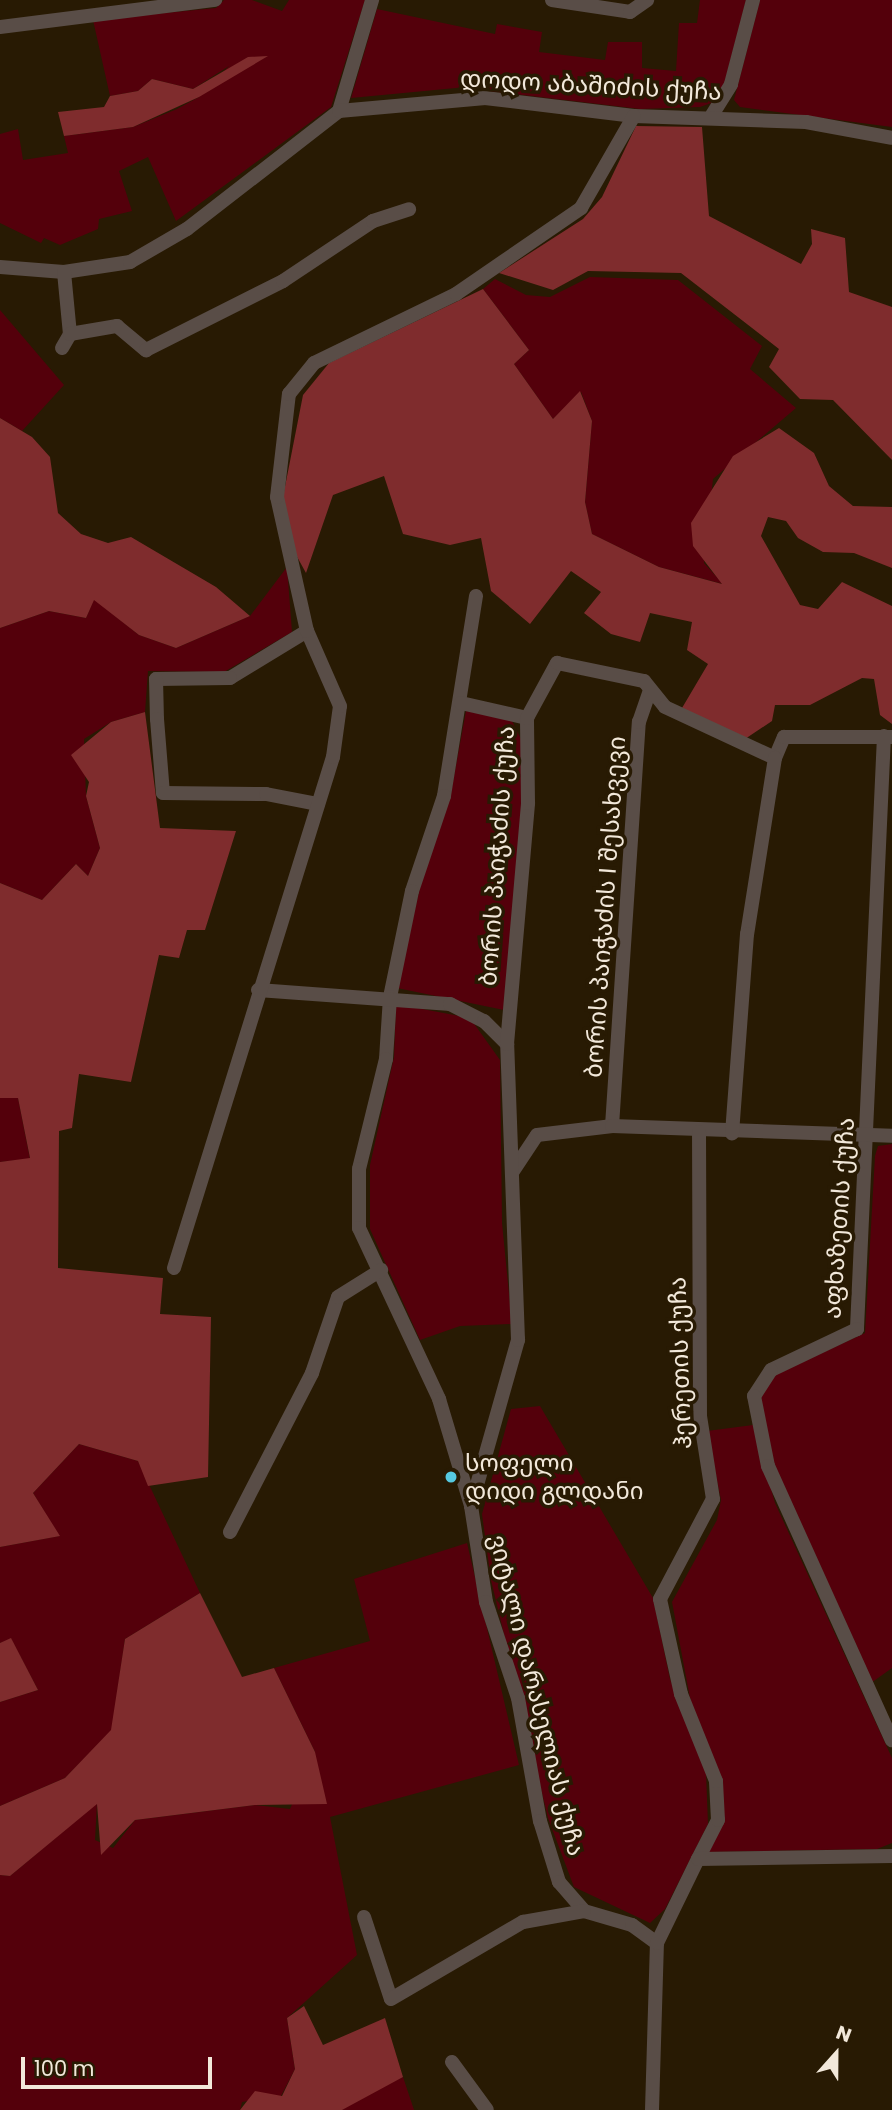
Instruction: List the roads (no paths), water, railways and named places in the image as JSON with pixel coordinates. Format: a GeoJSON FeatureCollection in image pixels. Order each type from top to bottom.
{"type":"FeatureCollection","features":[{"type":"Feature","properties":{"kind":"street"},"geometry":{"type":"LineString","coordinates":[[0,27],[215,0]]}},
{"type":"Feature","properties":{"kind":"street"},"geometry":{"type":"LineString","coordinates":[[0,267],[64,272],[130,262],[187,229],[339,111],[372,0]]}},
{"type":"Feature","properties":{"kind":"street"},"geometry":{"type":"LineString","coordinates":[[552,0],[630,12],[647,0]]}},
{"type":"Feature","properties":{"kind":"street"},"geometry":{"type":"LineString","coordinates":[[712,115],[732,84],[753,0]]}},
{"type":"Feature","properties":{"kind":"street","name":"დოდო აბაშიძის ქუჩა"},"geometry":{"type":"LineString","coordinates":[[339,111],[485,98],[634,116],[712,115],[806,122],[892,138]]}},
{"type":"Feature","properties":{"kind":"street"},"geometry":{"type":"LineString","coordinates":[[174,1268],[258,990],[318,804],[340,706],[307,631],[277,497],[289,394],[314,363],[456,294],[581,208],[634,116]]}},
{"type":"Feature","properties":{"kind":"street"},"geometry":{"type":"LineString","coordinates":[[70,334],[117,326],[146,350],[272,287],[373,221],[409,209]]}},
{"type":"Feature","properties":{"kind":"street"},"geometry":{"type":"LineString","coordinates":[[62,348],[70,334],[64,272]]}},
{"type":"Feature","properties":{"kind":"street","name":"ვიტალი დარასელიას ქუჩა"},"geometry":{"type":"LineString","coordinates":[[476,596],[458,679],[461,703],[444,796],[412,891],[390,997],[387,1059],[359,1169],[359,1228],[382,1270],[439,1399],[471,1506],[477,1560],[524,1723],[540,1821],[565,1892],[584,1911]]}},
{"type":"Feature","properties":{"kind":"street"},"geometry":{"type":"LineString","coordinates":[[307,631],[230,678],[156,679],[157,719],[163,793],[266,794],[318,804]]}},
{"type":"Feature","properties":{"kind":"street","name":"ბორის პაიჭაძის ქუჩა"},"geometry":{"type":"LineString","coordinates":[[471,1506],[518,1340],[507,1044],[528,803],[527,718],[557,663],[644,681],[649,693],[665,707],[775,758]]}},
{"type":"Feature","properties":{"kind":"street","name":"ბორის პაიჭაძის I შესახვევი"},"geometry":{"type":"LineString","coordinates":[[612,1126],[639,722],[649,693]]}},
{"type":"Feature","properties":{"kind":"street"},"geometry":{"type":"LineString","coordinates":[[461,703],[527,718]]}},
{"type":"Feature","properties":{"kind":"street"},"geometry":{"type":"LineString","coordinates":[[732,1133],[747,934],[775,758],[784,737],[888,736]]}},
{"type":"Feature","properties":{"kind":"street","name":"აფხაზეთის ქუჩა"},"geometry":{"type":"LineString","coordinates":[[888,736],[857,1329],[771,1370],[754,1396],[768,1466],[892,1740]]}},
{"type":"Feature","properties":{"kind":"street"},"geometry":{"type":"LineString","coordinates":[[258,990],[390,997],[450,1004],[484,1021],[507,1044]]}},
{"type":"Feature","properties":{"kind":"street"},"geometry":{"type":"LineString","coordinates":[[513,1171],[537,1135],[612,1126],[699,1132],[892,1136]]}},
{"type":"Feature","properties":{"kind":"street","name":"ჰერეთის ქუჩა"},"geometry":{"type":"LineString","coordinates":[[657,1943],[718,1820],[716,1781],[681,1694],[660,1599],[713,1499],[700,1416],[699,1132]]}},
{"type":"Feature","properties":{"kind":"street"},"geometry":{"type":"LineString","coordinates":[[230,1531],[312,1373],[338,1297],[382,1270]]}},
{"type":"Feature","properties":{"kind":"street"},"geometry":{"type":"LineString","coordinates":[[698,1859],[892,1856]]}},
{"type":"Feature","properties":{"kind":"street"},"geometry":{"type":"LineString","coordinates":[[364,1917],[391,1999],[523,1922],[584,1911],[632,1925],[657,1943],[652,2110]]}},
{"type":"Feature","properties":{"kind":"street"},"geometry":{"type":"LineString","coordinates":[[452,2062],[487,2110]]}},
{"type":"Feature","properties":{"kind":"place","name":"სოფელი დიდი გლდანი"},"geometry":{"type":"Point","coordinates":[451,1477]}}]}
